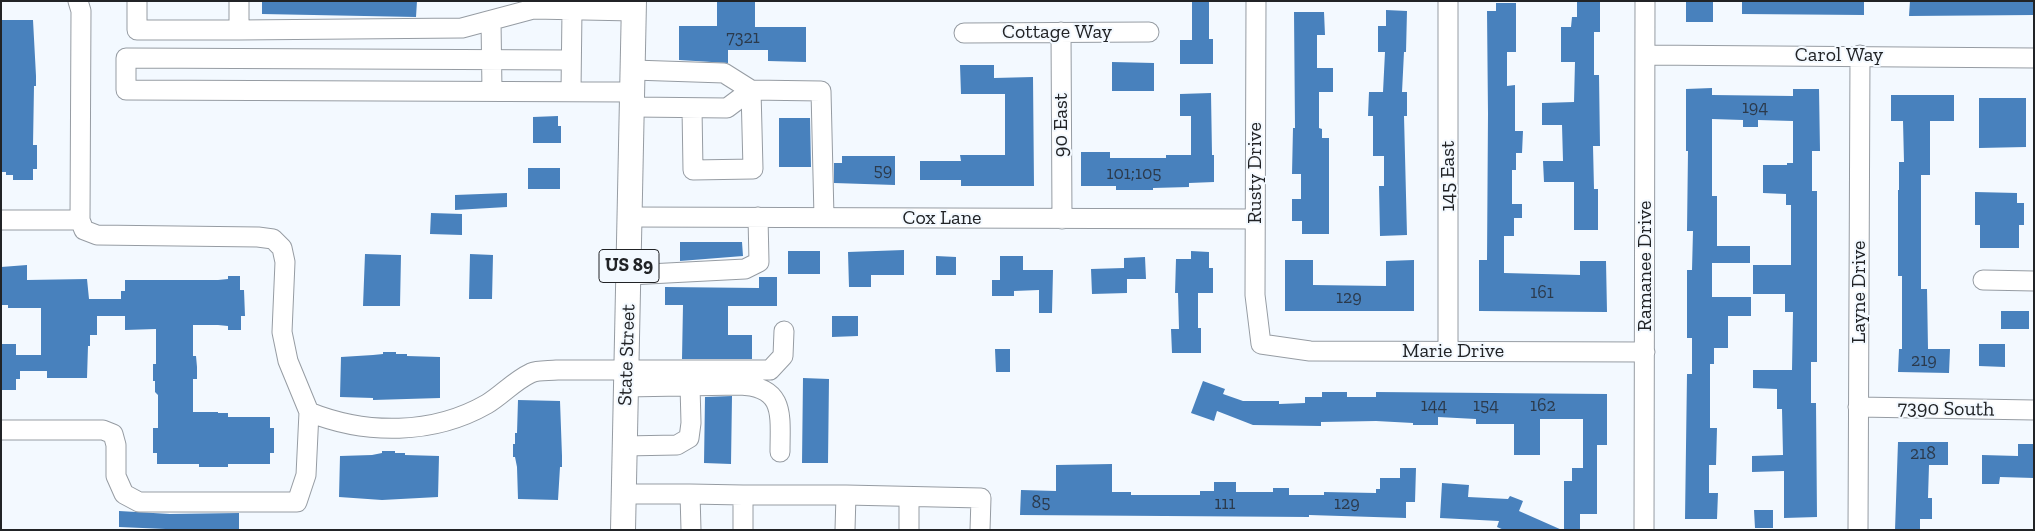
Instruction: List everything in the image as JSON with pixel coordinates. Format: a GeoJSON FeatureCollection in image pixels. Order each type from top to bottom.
{"type":"FeatureCollection","features":[{"type":"Feature","properties":{"kind":"main road","name":"State Street"},"geometry":{"type":"LineString","coordinates":[[623,530],[634,6]]}},
{"type":"Feature","properties":{"kind":"street"},"geometry":{"type":"LineString","coordinates":[[1,430],[103,430],[113,434],[116,445],[116,476],[124,494],[139,502],[296,502],[306,475],[309,412],[288,361],[282,332],[285,262],[282,248],[273,239],[258,237],[97,235],[84,230],[80,220],[80,11],[78,1]]}},
{"type":"Feature","properties":{"kind":"street"},"geometry":{"type":"LineString","coordinates":[[137,1],[137,30],[462,28],[533,9],[572,10],[634,6]]}},
{"type":"Feature","properties":{"kind":"street"},"geometry":{"type":"LineString","coordinates":[[239,1],[239,30]]}},
{"type":"Feature","properties":{"kind":"street","name":"Rusty Drive"},"geometry":{"type":"LineString","coordinates":[[1256,1],[1255,295],[1261,344]]}},
{"type":"Feature","properties":{"kind":"street","name":"145 East"},"geometry":{"type":"LineString","coordinates":[[1448,1],[1448,351]]}},
{"type":"Feature","properties":{"kind":"street","name":"Ramanee Drive"},"geometry":{"type":"LineString","coordinates":[[1644,530],[1645,1]]}},
{"type":"Feature","properties":{"kind":"street"},"geometry":{"type":"LineString","coordinates":[[571,91],[572,10]]}},
{"type":"Feature","properties":{"kind":"street"},"geometry":{"type":"LineString","coordinates":[[491,20],[492,91]]}},
{"type":"Feature","properties":{"kind":"street","name":"90 East"},"geometry":{"type":"LineString","coordinates":[[1061,32],[1062,219]]}},
{"type":"Feature","properties":{"kind":"street","name":"Cottage Way"},"geometry":{"type":"LineString","coordinates":[[964,33],[1149,32]]}},
{"type":"Feature","properties":{"kind":"street","name":"Carol Way"},"geometry":{"type":"LineString","coordinates":[[1645,55],[1860,55],[2034,58]]}},
{"type":"Feature","properties":{"kind":"street","name":"Layne Drive"},"geometry":{"type":"LineString","coordinates":[[1858,530],[1860,55]]}},
{"type":"Feature","properties":{"kind":"street"},"geometry":{"type":"LineString","coordinates":[[571,60],[126,58],[126,90],[633,90],[724,73],[751,90],[821,91],[824,217]]}},
{"type":"Feature","properties":{"kind":"street"},"geometry":{"type":"LineString","coordinates":[[633,90],[692,108],[727,108],[751,90]]}},
{"type":"Feature","properties":{"kind":"street"},"geometry":{"type":"LineString","coordinates":[[692,108],[694,170],[753,169],[751,90]]}},
{"type":"Feature","properties":{"kind":"street","name":"Cox Lane"},"geometry":{"type":"LineString","coordinates":[[629,218],[1255,219]]}},
{"type":"Feature","properties":{"kind":"street"},"geometry":{"type":"LineString","coordinates":[[629,275],[745,269],[759,262],[758,218]]}},
{"type":"Feature","properties":{"kind":"street"},"geometry":{"type":"LineString","coordinates":[[1,220],[80,220]]}},
{"type":"Feature","properties":{"kind":"street"},"geometry":{"type":"LineString","coordinates":[[1983,280],[2034,281]]}},
{"type":"Feature","properties":{"kind":"street"},"geometry":{"type":"LineString","coordinates":[[626,379],[770,370],[783,356],[784,331]]}},
{"type":"Feature","properties":{"kind":"street","name":"Marie Drive"},"geometry":{"type":"LineString","coordinates":[[1261,344],[1310,351],[1645,352]]}},
{"type":"Feature","properties":{"kind":"street"},"geometry":{"type":"LineString","coordinates":[[309,412],[333,422],[370,428],[400,428],[454,420],[488,403],[513,384],[532,373],[558,370],[690,386],[754,386],[771,394],[777,403],[780,452]]}},
{"type":"Feature","properties":{"kind":"street"},"geometry":{"type":"LineString","coordinates":[[624,446],[677,445],[684,443],[690,438],[690,386]]}},
{"type":"Feature","properties":{"kind":"street","name":"7390 South"},"geometry":{"type":"LineString","coordinates":[[1858,407],[2034,410]]}},
{"type":"Feature","properties":{"kind":"street"},"geometry":{"type":"LineString","coordinates":[[624,494],[981,498],[980,530]]}},
{"type":"Feature","properties":{"kind":"street"},"geometry":{"type":"LineString","coordinates":[[690,494],[691,530]]}},
{"type":"Feature","properties":{"kind":"street"},"geometry":{"type":"LineString","coordinates":[[743,495],[743,530]]}},
{"type":"Feature","properties":{"kind":"street"},"geometry":{"type":"LineString","coordinates":[[845,530],[846,496]]}},
{"type":"Feature","properties":{"kind":"street"},"geometry":{"type":"LineString","coordinates":[[909,497],[909,530]]}},
{"type":"Feature","properties":{"kind":"building"},"geometry":{"type":"Polygon","coordinates":[[[262,1],[417,1],[416,17],[262,14],[262,1]]]}},
{"type":"Feature","properties":{"kind":"building"},"geometry":{"type":"Polygon","coordinates":[[[717,1],[755,1],[755,27],[806,27],[806,62],[768,61],[768,50],[728,50],[728,63],[679,60],[679,26],[717,26],[717,1]]]}},
{"type":"Feature","properties":{"kind":"building"},"geometry":{"type":"Polygon","coordinates":[[[1192,1],[1209,1],[1209,39],[1213,39],[1213,64],[1180,64],[1180,40],[1192,40],[1192,1]]]}},
{"type":"Feature","properties":{"kind":"building"},"geometry":{"type":"Polygon","coordinates":[[[1577,1],[1600,1],[1600,32],[1594,32],[1594,75],[1599,75],[1600,146],[1593,146],[1594,189],[1598,189],[1598,230],[1574,230],[1574,182],[1544,182],[1543,161],[1563,161],[1562,125],[1542,125],[1542,103],[1574,102],[1575,62],[1561,62],[1561,27],[1571,27],[1572,17],[1577,17],[1577,1]]]}},
{"type":"Feature","properties":{"kind":"building"},"geometry":{"type":"Polygon","coordinates":[[[1686,1],[1713,1],[1713,22],[1686,22],[1686,1]]]}},
{"type":"Feature","properties":{"kind":"building"},"geometry":{"type":"Polygon","coordinates":[[[1742,1],[1864,1],[1864,15],[1742,14],[1742,1]]]}},
{"type":"Feature","properties":{"kind":"building"},"geometry":{"type":"Polygon","coordinates":[[[1910,1],[2034,1],[2034,15],[1909,16],[1910,1]]]}},
{"type":"Feature","properties":{"kind":"building"},"geometry":{"type":"Polygon","coordinates":[[[1496,3],[1516,3],[1516,52],[1507,52],[1507,86],[1515,85],[1515,131],[1523,131],[1522,153],[1516,153],[1516,170],[1512,170],[1512,204],[1522,204],[1522,218],[1514,218],[1514,236],[1504,236],[1504,273],[1580,275],[1580,261],[1606,261],[1607,312],[1479,311],[1479,260],[1487,260],[1487,11],[1496,11],[1496,3]]]}},
{"type":"Feature","properties":{"kind":"building"},"geometry":{"type":"Polygon","coordinates":[[[1386,10],[1407,11],[1406,52],[1404,52],[1402,92],[1407,92],[1407,116],[1404,116],[1407,235],[1380,236],[1379,186],[1384,186],[1384,156],[1373,156],[1373,116],[1368,116],[1369,92],[1383,92],[1385,52],[1378,52],[1378,26],[1386,26],[1386,10]]]}},
{"type":"Feature","properties":{"kind":"building"},"geometry":{"type":"Polygon","coordinates":[[[1294,12],[1324,12],[1325,35],[1317,35],[1317,68],[1333,68],[1333,92],[1319,92],[1319,128],[1322,129],[1322,138],[1329,138],[1329,234],[1302,234],[1302,221],[1292,221],[1292,199],[1301,199],[1301,174],[1292,174],[1293,128],[1295,128],[1294,12]]]}},
{"type":"Feature","properties":{"kind":"building"},"geometry":{"type":"Polygon","coordinates":[[[1,20],[33,20],[36,86],[34,86],[33,145],[37,145],[37,169],[33,169],[33,180],[13,180],[13,175],[6,175],[6,172],[1,172],[1,20]]]}},
{"type":"Feature","properties":{"kind":"building"},"geometry":{"type":"Polygon","coordinates":[[[1112,62],[1154,63],[1154,91],[1112,91],[1112,62]]]}},
{"type":"Feature","properties":{"kind":"building"},"geometry":{"type":"Polygon","coordinates":[[[960,65],[994,65],[994,78],[1033,77],[1034,186],[961,186],[961,180],[920,180],[920,161],[961,161],[960,155],[1005,155],[1005,94],[961,94],[960,65]]]}},
{"type":"Feature","properties":{"kind":"building"},"geometry":{"type":"Polygon","coordinates":[[[1712,88],[1712,95],[1793,96],[1793,89],[1819,89],[1820,151],[1812,151],[1812,191],[1817,191],[1817,362],[1811,362],[1811,403],[1816,403],[1817,517],[1784,518],[1784,471],[1752,472],[1752,456],[1783,455],[1782,409],[1777,409],[1777,389],[1753,388],[1753,370],[1792,370],[1793,312],[1785,312],[1785,294],[1753,294],[1753,265],[1791,265],[1791,205],[1786,205],[1786,194],[1763,193],[1763,165],[1787,165],[1787,163],[1793,163],[1793,121],[1758,120],[1758,127],[1743,127],[1743,120],[1712,119],[1712,196],[1717,196],[1717,246],[1750,246],[1750,263],[1712,263],[1712,297],[1751,297],[1751,316],[1728,316],[1728,348],[1714,348],[1714,364],[1710,364],[1710,428],[1717,428],[1716,465],[1709,465],[1709,493],[1718,493],[1717,519],[1685,519],[1687,374],[1692,374],[1692,338],[1687,338],[1687,270],[1692,270],[1693,231],[1687,231],[1688,151],[1686,151],[1686,89],[1712,88]]]}},
{"type":"Feature","properties":{"kind":"building"},"geometry":{"type":"Polygon","coordinates":[[[1211,93],[1214,182],[1189,183],[1189,187],[1153,188],[1153,190],[1116,190],[1116,186],[1081,186],[1081,152],[1110,152],[1110,158],[1166,158],[1166,155],[1191,155],[1191,116],[1180,116],[1180,94],[1211,93]]]}},
{"type":"Feature","properties":{"kind":"building"},"geometry":{"type":"Polygon","coordinates":[[[1891,95],[1954,95],[1954,121],[1930,121],[1930,175],[1921,175],[1921,289],[1927,289],[1928,349],[1950,349],[1949,373],[1898,372],[1899,349],[1902,349],[1902,276],[1898,276],[1898,190],[1899,162],[1904,162],[1903,121],[1891,121],[1891,95]]]}},
{"type":"Feature","properties":{"kind":"building"},"geometry":{"type":"Polygon","coordinates":[[[1979,98],[2026,98],[2026,147],[1979,148],[1979,98]]]}},
{"type":"Feature","properties":{"kind":"building"},"geometry":{"type":"Polygon","coordinates":[[[558,116],[558,126],[561,126],[561,143],[533,143],[533,117],[558,116]]]}},
{"type":"Feature","properties":{"kind":"building"},"geometry":{"type":"Polygon","coordinates":[[[779,118],[810,118],[811,167],[779,167],[779,118]]]}},
{"type":"Feature","properties":{"kind":"building"},"geometry":{"type":"Polygon","coordinates":[[[842,156],[895,156],[895,185],[834,183],[834,163],[842,163],[842,156]]]}},
{"type":"Feature","properties":{"kind":"building"},"geometry":{"type":"Polygon","coordinates":[[[528,168],[560,168],[560,189],[528,189],[528,168]]]}},
{"type":"Feature","properties":{"kind":"building"},"geometry":{"type":"Polygon","coordinates":[[[1975,192],[2017,193],[2017,203],[2024,203],[2024,225],[2019,225],[2019,248],[1980,248],[1980,225],[1975,225],[1975,192]]]}},
{"type":"Feature","properties":{"kind":"building"},"geometry":{"type":"Polygon","coordinates":[[[507,193],[507,207],[455,210],[455,195],[507,193]]]}},
{"type":"Feature","properties":{"kind":"building"},"geometry":{"type":"Polygon","coordinates":[[[431,213],[462,214],[462,235],[430,234],[431,213]]]}},
{"type":"Feature","properties":{"kind":"building"},"geometry":{"type":"Polygon","coordinates":[[[680,242],[742,242],[743,256],[680,261],[680,242]]]}},
{"type":"Feature","properties":{"kind":"building"},"geometry":{"type":"Polygon","coordinates":[[[904,250],[904,275],[871,275],[871,287],[849,287],[848,252],[904,250]]]}},
{"type":"Feature","properties":{"kind":"building"},"geometry":{"type":"Polygon","coordinates":[[[788,251],[820,251],[820,274],[788,274],[788,251]]]}},
{"type":"Feature","properties":{"kind":"building"},"geometry":{"type":"Polygon","coordinates":[[[1191,251],[1209,252],[1209,268],[1213,268],[1213,293],[1198,293],[1198,328],[1201,328],[1201,353],[1172,353],[1171,329],[1179,329],[1178,293],[1175,293],[1176,259],[1191,259],[1191,251]]]}},
{"type":"Feature","properties":{"kind":"building"},"geometry":{"type":"Polygon","coordinates":[[[365,254],[401,255],[400,306],[363,306],[365,254]]]}},
{"type":"Feature","properties":{"kind":"building"},"geometry":{"type":"Polygon","coordinates":[[[470,254],[493,255],[492,299],[469,299],[470,254]]]}},
{"type":"Feature","properties":{"kind":"building"},"geometry":{"type":"Polygon","coordinates":[[[936,256],[956,257],[956,275],[936,275],[936,256]]]}},
{"type":"Feature","properties":{"kind":"building"},"geometry":{"type":"Polygon","coordinates":[[[1000,256],[1023,256],[1023,270],[1053,270],[1052,313],[1039,313],[1039,290],[1014,291],[1014,296],[992,296],[992,280],[1000,280],[1000,256]]]}},
{"type":"Feature","properties":{"kind":"building"},"geometry":{"type":"Polygon","coordinates":[[[1145,257],[1146,279],[1127,279],[1127,293],[1092,294],[1091,269],[1124,268],[1124,258],[1145,257]]]}},
{"type":"Feature","properties":{"kind":"building"},"geometry":{"type":"Polygon","coordinates":[[[1285,260],[1313,260],[1313,285],[1386,286],[1386,261],[1414,260],[1414,311],[1285,311],[1285,260]]]}},
{"type":"Feature","properties":{"kind":"building"},"geometry":{"type":"Polygon","coordinates":[[[27,265],[27,280],[87,279],[89,299],[121,299],[121,291],[125,291],[125,280],[218,280],[228,279],[228,276],[240,276],[240,290],[244,290],[245,316],[241,316],[241,330],[228,330],[228,326],[193,325],[193,356],[196,356],[197,379],[193,379],[193,412],[228,413],[228,417],[270,417],[270,428],[274,428],[274,453],[270,453],[270,464],[228,464],[228,467],[199,467],[199,464],[157,464],[157,453],[153,453],[153,428],[158,428],[158,395],[155,392],[155,381],[153,381],[153,364],[156,364],[156,329],[125,330],[125,316],[97,316],[97,335],[90,335],[90,346],[88,346],[87,378],[47,378],[47,371],[20,371],[20,379],[16,379],[16,390],[1,390],[1,344],[16,344],[16,355],[41,355],[41,308],[8,308],[8,305],[1,305],[1,267],[27,265]]]}},
{"type":"Feature","properties":{"kind":"building"},"geometry":{"type":"Polygon","coordinates":[[[759,277],[777,277],[777,306],[728,306],[728,335],[752,335],[752,359],[682,359],[683,305],[665,305],[665,287],[759,288],[759,277]]]}},
{"type":"Feature","properties":{"kind":"building"},"geometry":{"type":"Polygon","coordinates":[[[2001,311],[2029,311],[2029,329],[2001,329],[2001,311]]]}},
{"type":"Feature","properties":{"kind":"building"},"geometry":{"type":"Polygon","coordinates":[[[832,316],[858,316],[858,336],[832,337],[832,316]]]}},
{"type":"Feature","properties":{"kind":"building"},"geometry":{"type":"Polygon","coordinates":[[[1979,344],[2005,344],[2005,367],[1979,366],[1979,344]]]}},
{"type":"Feature","properties":{"kind":"building"},"geometry":{"type":"Polygon","coordinates":[[[995,349],[1010,349],[1010,372],[996,372],[995,349]]]}},
{"type":"Feature","properties":{"kind":"building"},"geometry":{"type":"Polygon","coordinates":[[[383,352],[396,352],[396,354],[407,354],[407,356],[440,357],[440,398],[373,400],[373,398],[340,397],[341,357],[383,354],[383,352]]]}},
{"type":"Feature","properties":{"kind":"building"},"geometry":{"type":"Polygon","coordinates":[[[803,378],[829,379],[828,463],[802,463],[803,378]]]}},
{"type":"Feature","properties":{"kind":"building"},"geometry":{"type":"Polygon","coordinates":[[[1203,381],[1225,389],[1223,394],[1243,401],[1279,401],[1279,404],[1305,403],[1305,397],[1322,397],[1322,392],[1347,392],[1347,397],[1376,397],[1376,392],[1607,394],[1607,445],[1597,445],[1597,514],[1580,514],[1580,530],[1564,530],[1564,481],[1572,481],[1572,468],[1583,468],[1583,419],[1540,419],[1540,455],[1514,455],[1514,424],[1476,424],[1476,419],[1438,417],[1438,425],[1413,425],[1413,423],[1376,421],[1321,422],[1321,426],[1253,425],[1217,411],[1214,421],[1191,413],[1203,381]]]}},
{"type":"Feature","properties":{"kind":"building"},"geometry":{"type":"Polygon","coordinates":[[[732,396],[731,464],[704,463],[705,397],[732,396]]]}},
{"type":"Feature","properties":{"kind":"building"},"geometry":{"type":"Polygon","coordinates":[[[518,400],[560,401],[562,467],[560,467],[558,500],[518,499],[517,467],[515,457],[513,457],[513,444],[515,444],[515,433],[517,433],[518,400]]]}},
{"type":"Feature","properties":{"kind":"building"},"geometry":{"type":"Polygon","coordinates":[[[1898,442],[1948,442],[1948,465],[1929,465],[1928,498],[1932,498],[1932,519],[1920,519],[1920,530],[1895,530],[1898,442]]]}},
{"type":"Feature","properties":{"kind":"building"},"geometry":{"type":"Polygon","coordinates":[[[2018,444],[2034,444],[2034,478],[2000,477],[1999,484],[1982,484],[1982,455],[2018,456],[2018,444]]]}},
{"type":"Feature","properties":{"kind":"building"},"geometry":{"type":"Polygon","coordinates":[[[382,451],[395,451],[395,453],[405,453],[405,455],[439,456],[438,497],[382,500],[339,497],[340,456],[372,455],[382,453],[382,451]]]}},
{"type":"Feature","properties":{"kind":"building"},"geometry":{"type":"Polygon","coordinates":[[[1112,464],[1112,492],[1131,492],[1131,495],[1200,495],[1200,491],[1214,491],[1214,482],[1236,482],[1236,492],[1273,492],[1273,488],[1289,488],[1289,495],[1324,495],[1324,492],[1376,493],[1376,489],[1380,489],[1380,478],[1400,478],[1400,468],[1416,468],[1415,502],[1406,502],[1406,518],[1309,515],[1309,517],[1020,515],[1021,490],[1056,491],[1056,465],[1112,464]]]}},
{"type":"Feature","properties":{"kind":"building"},"geometry":{"type":"Polygon","coordinates":[[[1442,483],[1469,485],[1468,497],[1508,499],[1510,496],[1523,501],[1519,511],[1562,530],[1504,530],[1497,527],[1499,521],[1440,518],[1442,483]]]}},
{"type":"Feature","properties":{"kind":"building"},"geometry":{"type":"Polygon","coordinates":[[[1754,510],[1773,510],[1773,528],[1755,528],[1754,510]]]}},
{"type":"Feature","properties":{"kind":"building"},"geometry":{"type":"Polygon","coordinates":[[[119,511],[170,514],[239,513],[239,529],[189,530],[119,527],[119,511]]]}}]}
